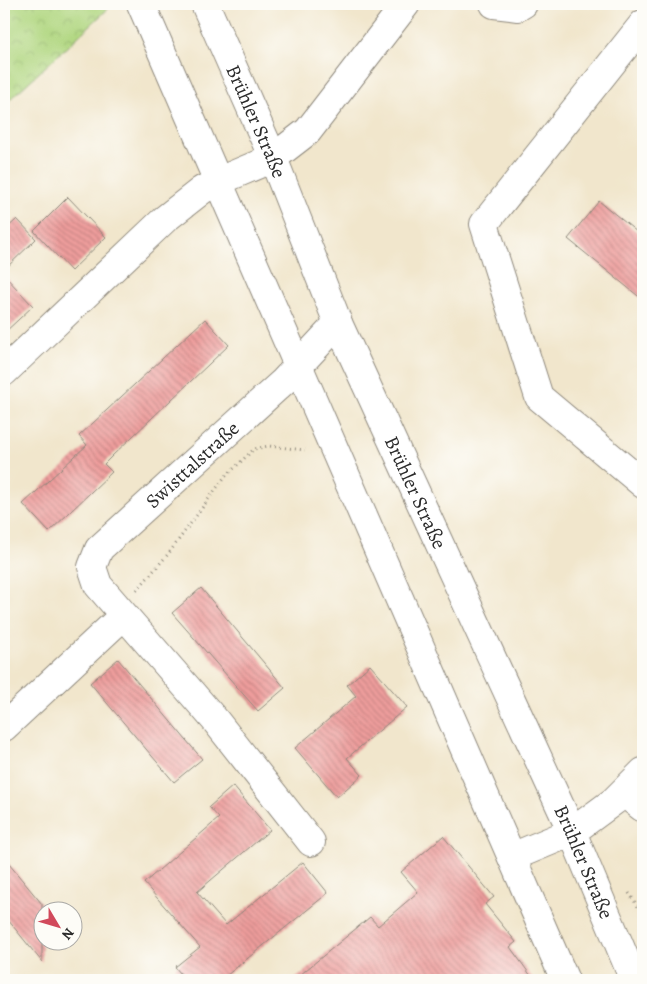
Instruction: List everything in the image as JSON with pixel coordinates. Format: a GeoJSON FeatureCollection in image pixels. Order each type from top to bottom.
{"type":"FeatureCollection","features":[{"type":"Feature","properties":{"kind":"main road"},"geometry":{"type":"LineString","coordinates":[[141,4],[565,980]]}},
{"type":"Feature","properties":{"kind":"main road","name":"Brühler Straße"},"geometry":{"type":"LineString","coordinates":[[205,4],[272,158],[338,323],[572,832],[634,980]]}},
{"type":"Feature","properties":{"kind":"main road"},"geometry":{"type":"LineString","coordinates":[[4,372],[165,219],[202,190],[272,158],[308,131],[406,4]]}},
{"type":"Feature","properties":{"kind":"main road"},"geometry":{"type":"LineString","coordinates":[[494,4],[518,7],[523,4]]}},
{"type":"Feature","properties":{"kind":"main road"},"geometry":{"type":"LineString","coordinates":[[643,24],[484,224],[539,397],[643,484]]}},
{"type":"Feature","properties":{"kind":"main road","name":"Swisttalstraße"},"geometry":{"type":"LineString","coordinates":[[311,842],[215,720],[121,614],[98,585],[92,568],[99,549],[284,381],[338,323]]}},
{"type":"Feature","properties":{"kind":"main road"},"geometry":{"type":"LineString","coordinates":[[4,727],[121,614]]}},
{"type":"Feature","properties":{"kind":"main road"},"geometry":{"type":"LineString","coordinates":[[512,857],[572,832],[634,800],[643,772]]}},
{"type":"Feature","properties":{"kind":"path"},"geometry":{"type":"LineString","coordinates":[[121,614],[224,478],[254,449],[269,446],[304,451],[312,445]]}},
{"type":"Feature","properties":{"kind":"green space"},"geometry":{"type":"Polygon","coordinates":[[[4,4],[108,4],[109,8],[4,105],[4,4]]]}},
{"type":"Feature","properties":{"kind":"building"},"geometry":{"type":"Polygon","coordinates":[[[68,197],[106,237],[71,271],[34,231],[68,197]]]}},
{"type":"Feature","properties":{"kind":"building"},"geometry":{"type":"Polygon","coordinates":[[[599,201],[643,237],[643,300],[568,239],[599,201]]]}},
{"type":"Feature","properties":{"kind":"building"},"geometry":{"type":"Polygon","coordinates":[[[17,219],[36,239],[4,270],[4,231],[17,219]]]}},
{"type":"Feature","properties":{"kind":"building"},"geometry":{"type":"Polygon","coordinates":[[[4,275],[33,306],[4,333],[4,275]]]}},
{"type":"Feature","properties":{"kind":"building"},"geometry":{"type":"Polygon","coordinates":[[[205,319],[229,345],[104,464],[112,472],[49,532],[23,504],[87,445],[79,436],[205,319]]]}},
{"type":"Feature","properties":{"kind":"building"},"geometry":{"type":"Polygon","coordinates":[[[201,588],[285,688],[258,711],[172,613],[201,588]]]}},
{"type":"Feature","properties":{"kind":"building"},"geometry":{"type":"Polygon","coordinates":[[[118,659],[202,759],[174,782],[90,683],[118,659]]]}},
{"type":"Feature","properties":{"kind":"building"},"geometry":{"type":"Polygon","coordinates":[[[370,665],[407,707],[347,758],[362,775],[337,797],[295,748],[356,696],[347,685],[370,665]]]}},
{"type":"Feature","properties":{"kind":"building"},"geometry":{"type":"Polygon","coordinates":[[[233,786],[270,830],[197,892],[226,925],[303,862],[328,893],[221,980],[186,980],[175,967],[200,947],[144,883],[219,818],[209,807],[233,786]]]}},
{"type":"Feature","properties":{"kind":"building"},"geometry":{"type":"Polygon","coordinates":[[[443,836],[494,897],[485,904],[516,942],[510,947],[534,980],[294,980],[370,917],[378,926],[418,892],[401,872],[443,836]]]}},
{"type":"Feature","properties":{"kind":"building"},"geometry":{"type":"Polygon","coordinates":[[[4,858],[40,902],[32,902],[32,950],[4,915],[4,858]]]}},
{"type":"Feature","properties":{"kind":"building"},"geometry":{"type":"Polygon","coordinates":[[[34,952],[42,952],[42,962],[34,952]]]}}]}
